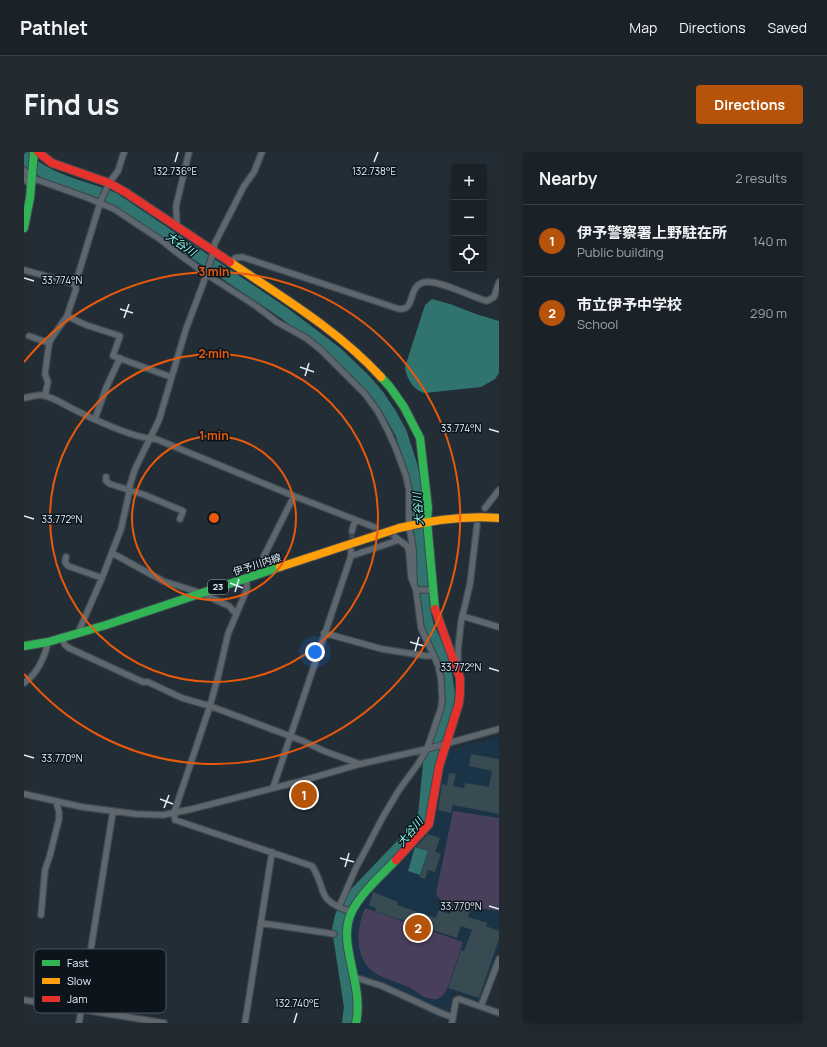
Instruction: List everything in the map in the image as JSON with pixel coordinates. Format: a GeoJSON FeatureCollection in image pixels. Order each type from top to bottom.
{"type":"FeatureCollection","features":[{"type":"Feature","properties":{"kind":"street"},"geometry":{"type":"LineString","coordinates":[[24,228],[28,210],[30,179],[36,152],[52,163],[125,192],[324,326],[370,366],[390,387],[404,407],[420,438],[428,508],[425,522],[436,619],[451,652],[460,678],[460,700],[456,717],[444,744],[434,789],[432,813],[429,824],[411,846],[358,901],[346,910]]}},
{"type":"Feature","properties":{"kind":"street"},"geometry":{"type":"LineString","coordinates":[[45,396],[48,382],[45,369],[49,343],[67,316],[76,289],[74,283],[100,202],[108,184],[118,171],[124,152]]}},
{"type":"Feature","properties":{"kind":"street"},"geometry":{"type":"LineString","coordinates":[[177,226],[176,206],[188,152]]}},
{"type":"Feature","properties":{"kind":"street"},"geometry":{"type":"LineString","coordinates":[[78,633],[122,529],[129,490],[135,469],[159,420],[186,329],[207,273],[215,243],[244,186],[254,172],[262,152]]}},
{"type":"Feature","properties":{"kind":"street"},"geometry":{"type":"LineString","coordinates":[[24,170],[30,179],[100,202],[114,209],[161,240],[277,322],[306,338],[320,349],[365,394],[378,412],[388,431],[406,476],[409,490],[414,584]]}},
{"type":"Feature","properties":{"kind":"street"},"geometry":{"type":"LineString","coordinates":[[232,263],[235,258],[242,257],[399,310],[403,310],[408,307],[415,287],[420,283],[433,282],[487,300],[494,297],[499,282]]}},
{"type":"Feature","properties":{"kind":"street"},"geometry":{"type":"LineString","coordinates":[[24,270],[74,283]]}},
{"type":"Feature","properties":{"kind":"street"},"geometry":{"type":"LineString","coordinates":[[67,316],[86,325],[120,336],[113,356],[171,377]]}},
{"type":"Feature","properties":{"kind":"street"},"geometry":{"type":"LineString","coordinates":[[29,336],[49,343]]}},
{"type":"Feature","properties":{"kind":"street"},"geometry":{"type":"LineString","coordinates":[[95,418],[106,388],[120,358]]}},
{"type":"Feature","properties":{"kind":"street"},"geometry":{"type":"LineString","coordinates":[[24,398],[45,396],[61,402],[72,409],[149,439],[156,439],[374,527]]}},
{"type":"Feature","properties":{"kind":"street"},"geometry":{"type":"LineString","coordinates":[[106,477],[106,481],[110,484],[145,495],[183,511],[180,519]]}},
{"type":"Feature","properties":{"kind":"street"},"geometry":{"type":"LineString","coordinates":[[485,508],[499,490]]}},
{"type":"Feature","properties":{"kind":"street"},"geometry":{"type":"LineString","coordinates":[[264,572],[262,565],[264,556],[294,496]]}},
{"type":"Feature","properties":{"kind":"street","name":"伊予川内線"},"geometry":{"type":"LineString","coordinates":[[24,646],[48,642],[78,633],[410,525],[475,516],[499,518]]}},
{"type":"Feature","properties":{"kind":"street"},"geometry":{"type":"LineString","coordinates":[[352,531],[355,520]]}},
{"type":"Feature","properties":{"kind":"street"},"geometry":{"type":"LineString","coordinates":[[458,672],[458,650],[462,616],[470,584],[477,525]]}},
{"type":"Feature","properties":{"kind":"street"},"geometry":{"type":"LineString","coordinates":[[273,788],[351,553],[397,538],[407,546],[409,552],[411,577],[418,590],[421,628],[438,665],[441,679],[442,699],[439,716],[428,749],[399,790],[384,815],[356,870],[346,910],[348,920],[347,935],[358,1006],[356,1023]]}},
{"type":"Feature","properties":{"kind":"street"},"geometry":{"type":"LineString","coordinates":[[112,553],[163,581],[200,593],[230,606],[236,614]]}},
{"type":"Feature","properties":{"kind":"street"},"geometry":{"type":"LineString","coordinates":[[66,557],[64,562],[68,566],[102,578]]}},
{"type":"Feature","properties":{"kind":"street"},"geometry":{"type":"LineString","coordinates":[[246,578],[247,589],[228,634],[210,706],[174,813],[175,820],[312,866],[324,895],[330,903],[346,910]]}},
{"type":"Feature","properties":{"kind":"street"},"geometry":{"type":"LineString","coordinates":[[418,590],[432,590]]}},
{"type":"Feature","properties":{"kind":"street"},"geometry":{"type":"LineString","coordinates":[[462,616],[499,627]]}},
{"type":"Feature","properties":{"kind":"street"},"geometry":{"type":"LineString","coordinates":[[324,633],[382,648],[427,656],[433,655]]}},
{"type":"Feature","properties":{"kind":"street"},"geometry":{"type":"LineString","coordinates":[[62,638],[68,648],[143,682],[148,682],[174,695],[210,706],[360,764]]}},
{"type":"Feature","properties":{"kind":"street"},"geometry":{"type":"LineString","coordinates":[[24,683],[30,679],[37,670],[46,651],[48,642]]}},
{"type":"Feature","properties":{"kind":"street"},"geometry":{"type":"LineString","coordinates":[[24,794],[113,811],[153,815],[174,813],[360,764],[428,749],[499,729]]}},
{"type":"Feature","properties":{"kind":"street"},"geometry":{"type":"LineString","coordinates":[[41,915],[45,870],[59,819],[56,801]]}},
{"type":"Feature","properties":{"kind":"street"},"geometry":{"type":"LineString","coordinates":[[91,949],[113,811]]}},
{"type":"Feature","properties":{"kind":"street"},"geometry":{"type":"LineString","coordinates":[[246,1023],[272,852]]}},
{"type":"Feature","properties":{"kind":"street"},"geometry":{"type":"LineString","coordinates":[[261,923],[334,934]]}},
{"type":"Feature","properties":{"kind":"street"},"geometry":{"type":"LineString","coordinates":[[481,1006],[499,959]]}},
{"type":"Feature","properties":{"kind":"street"},"geometry":{"type":"LineString","coordinates":[[354,977],[382,986],[441,1013],[452,1020],[456,1000],[459,998],[499,1013]]}},
{"type":"Feature","properties":{"kind":"street"},"geometry":{"type":"LineString","coordinates":[[24,1000],[34,1002]]}},
{"type":"Feature","properties":{"kind":"street"},"geometry":{"type":"LineString","coordinates":[[79,1023],[81,1013]]}},
{"type":"Feature","properties":{"kind":"street"},"geometry":{"type":"LineString","coordinates":[[105,1013],[164,1023]]}},
{"type":"Feature","properties":{"kind":"shaded area"},"geometry":{"type":"Polygon","coordinates":[[[432,299],[499,321],[499,373],[495,379],[481,387],[425,393],[414,387],[407,375],[405,367],[425,305],[432,299]]]}},
{"type":"Feature","properties":{"kind":"shaded area"},"geometry":{"type":"Polygon","coordinates":[[[499,737],[499,952],[480,1001],[453,992],[448,1012],[422,1002],[408,994],[357,975],[350,941],[351,921],[359,904],[395,866],[435,810],[443,767],[448,750],[499,737]]]}},
{"type":"Feature","properties":{"kind":"shaded area"},"geometry":{"type":"Polygon","coordinates":[[[453,811],[499,818],[499,911],[443,903],[436,894],[453,811]]]}},
{"type":"Feature","properties":{"kind":"shaded area"},"geometry":{"type":"Polygon","coordinates":[[[415,847],[428,851],[420,875],[408,871],[415,847]]]}},
{"type":"Feature","properties":{"kind":"shaded area"},"geometry":{"type":"Polygon","coordinates":[[[365,908],[463,942],[447,989],[442,997],[438,999],[429,999],[409,987],[380,976],[371,970],[361,955],[358,936],[359,926],[365,908]]]}},
{"type":"Feature","properties":{"kind":"building"},"geometry":{"type":"Polygon","coordinates":[[[471,754],[499,759],[499,814],[453,805],[451,813],[438,810],[442,784],[447,785],[449,773],[456,774],[453,786],[464,788],[465,783],[489,787],[492,771],[469,766],[471,754]]]}},
{"type":"Feature","properties":{"kind":"building"},"geometry":{"type":"Polygon","coordinates":[[[428,834],[440,838],[435,852],[441,854],[435,872],[428,870],[425,879],[419,877],[428,851],[416,847],[428,834]]]}},
{"type":"Feature","properties":{"kind":"building"},"geometry":{"type":"Polygon","coordinates":[[[373,892],[398,902],[397,905],[436,918],[439,910],[450,914],[452,907],[470,910],[468,917],[487,923],[486,926],[499,931],[499,939],[479,998],[448,988],[461,950],[464,951],[472,930],[461,926],[457,938],[375,911],[376,908],[369,905],[373,892]]]}},
{"type":"Feature","properties":{"kind":"waterway","name":"大谷川"},"geometry":{"type":"LineString","coordinates":[[24,156],[42,171],[65,182],[113,198],[284,313],[337,353],[363,378],[378,395],[401,433],[416,486],[424,609],[428,626],[444,660],[449,694],[447,710],[429,764],[424,815],[414,832],[348,901],[341,916],[338,929],[350,1007],[348,1023]]}},
{"type":"Feature","properties":{"kind":"tunnel"},"geometry":{"type":"LineString","coordinates":[[374,527],[395,537]]}},
{"type":"Feature","properties":{"kind":"tunnel"},"geometry":{"type":"LineString","coordinates":[[351,547],[352,531]]}},
{"type":"Feature","properties":{"kind":"traffic: fast"},"geometry":{"type":"LineString","coordinates":[[24,228],[30,198],[34,152]]}},
{"type":"Feature","properties":{"kind":"traffic: fast"},"geometry":{"type":"LineString","coordinates":[[381,377],[404,407],[420,438],[428,508],[427,521],[435,609]]}},
{"type":"Feature","properties":{"kind":"traffic: fast"},"geometry":{"type":"LineString","coordinates":[[24,646],[48,642],[106,625],[280,567]]}},
{"type":"Feature","properties":{"kind":"traffic: fast"},"geometry":{"type":"LineString","coordinates":[[356,1023],[358,1009],[357,996],[348,946],[348,923],[351,914],[361,897],[396,860]]}},
{"type":"Feature","properties":{"kind":"traffic: slow"},"geometry":{"type":"LineString","coordinates":[[230,262],[328,329],[347,344],[381,377]]}},
{"type":"Feature","properties":{"kind":"traffic: slow"},"geometry":{"type":"LineString","coordinates":[[280,567],[411,525],[461,518],[499,518]]}},
{"type":"Feature","properties":{"kind":"traffic: jam"},"geometry":{"type":"LineString","coordinates":[[38,152],[52,163],[109,183],[125,192],[230,262]]}},
{"type":"Feature","properties":{"kind":"traffic: jam"},"geometry":{"type":"LineString","coordinates":[[396,860],[429,824],[439,767],[459,703],[460,678],[435,609]]}},
{"type":"Feature","properties":{"kind":"place","name":"伊予警察署上野駐在所"},"geometry":{"type":"Point","coordinates":[304,795]}},
{"type":"Feature","properties":{"kind":"place","name":"市立伊予中学校"},"geometry":{"type":"Point","coordinates":[418,928]}}]}
